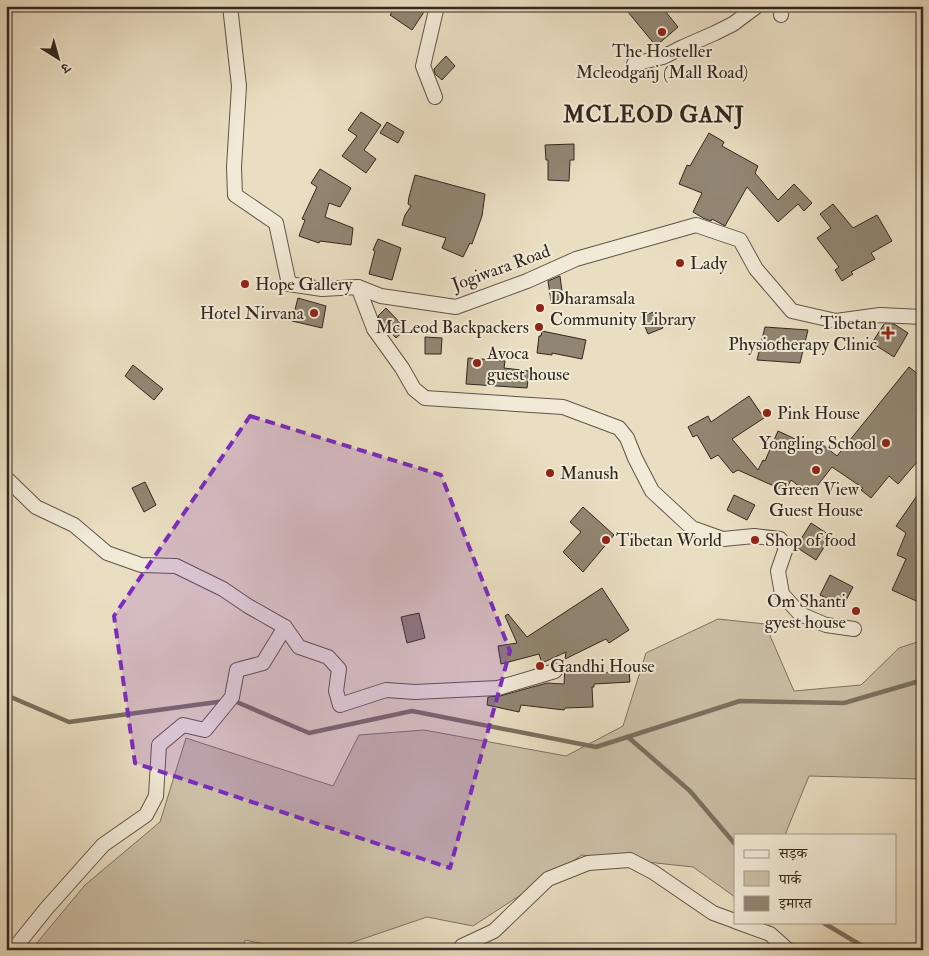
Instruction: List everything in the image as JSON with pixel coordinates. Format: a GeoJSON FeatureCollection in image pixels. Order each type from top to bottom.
{"type":"FeatureCollection","features":[{"type":"Feature","properties":{"kind":"street","name":"Jogiwara Road"},"geometry":{"type":"LineString","coordinates":[[230,6],[239,86],[234,167],[235,195],[276,223],[289,284],[322,289],[358,288],[381,296],[456,307],[527,281],[576,259],[696,225],[740,240],[756,269],[792,311],[836,321],[880,315],[923,317]]}},
{"type":"Feature","properties":{"kind":"street"},"geometry":{"type":"LineString","coordinates":[[435,97],[423,66],[436,6]]}},
{"type":"Feature","properties":{"kind":"street"},"geometry":{"type":"LineString","coordinates":[[634,64],[663,57],[715,33],[733,24],[757,6]]}},
{"type":"Feature","properties":{"kind":"street"},"geometry":{"type":"LineString","coordinates":[[358,288],[374,329],[402,368],[414,389],[425,398],[563,407],[619,428],[627,438],[652,491],[692,528],[723,540],[754,536],[780,539],[786,548],[778,570],[782,594],[800,614],[826,625],[854,629]]}},
{"type":"Feature","properties":{"kind":"street"},"geometry":{"type":"LineString","coordinates":[[6,478],[36,506],[74,525],[107,553],[141,566],[176,566],[223,588],[248,606],[285,627],[299,647],[328,657],[339,669],[336,691],[340,705],[386,690],[415,692],[498,688],[555,671]]}},
{"type":"Feature","properties":{"kind":"street"},"geometry":{"type":"LineString","coordinates":[[13,950],[102,845],[146,815],[156,796],[159,745],[183,725],[205,730],[232,697],[237,670],[263,662],[285,627]]}},
{"type":"Feature","properties":{"kind":"street"},"geometry":{"type":"LineString","coordinates":[[462,946],[494,931],[548,879],[588,863],[630,860],[653,872],[714,913],[734,921]]}},
{"type":"Feature","properties":{"kind":"street"},"geometry":{"type":"LineString","coordinates":[[742,924],[770,934],[788,950]]}},
{"type":"Feature","properties":{"kind":"highlighted area"},"geometry":{"type":"Polygon","coordinates":[[[250,416],[441,475],[510,651],[450,868],[135,763],[114,616],[250,416]]]}},
{"type":"Feature","properties":{"kind":"green space"},"geometry":{"type":"Polygon","coordinates":[[[718,619],[765,624],[794,691],[861,685],[899,648],[923,640],[923,779],[809,776],[785,834],[734,834],[734,896],[693,867],[582,855],[473,926],[427,917],[330,950],[292,950],[245,940],[243,950],[31,950],[85,885],[160,822],[186,738],[333,786],[359,735],[424,730],[566,756],[623,726],[646,653],[718,619]]]}},
{"type":"Feature","properties":{"kind":"building"},"geometry":{"type":"Polygon","coordinates":[[[396,6],[428,6],[412,30],[390,15],[396,6]]]}},
{"type":"Feature","properties":{"kind":"building"},"geometry":{"type":"Polygon","coordinates":[[[623,6],[661,6],[678,27],[656,46],[623,6]]]}},
{"type":"Feature","properties":{"kind":"building"},"geometry":{"type":"Polygon","coordinates":[[[446,56],[455,66],[442,80],[435,74],[434,69],[446,56]]]}},
{"type":"Feature","properties":{"kind":"building"},"geometry":{"type":"Polygon","coordinates":[[[361,112],[381,125],[364,150],[376,159],[366,173],[342,156],[357,136],[348,130],[361,112]]]}},
{"type":"Feature","properties":{"kind":"building"},"geometry":{"type":"Polygon","coordinates":[[[387,122],[404,132],[398,143],[380,133],[387,122]]]}},
{"type":"Feature","properties":{"kind":"building"},"geometry":{"type":"Polygon","coordinates":[[[709,133],[724,142],[722,146],[758,166],[755,173],[778,200],[794,184],[812,203],[804,211],[798,204],[778,222],[747,187],[725,226],[693,212],[702,193],[679,184],[687,165],[690,166],[709,133]]]}},
{"type":"Feature","properties":{"kind":"building"},"geometry":{"type":"Polygon","coordinates":[[[574,144],[574,160],[570,160],[569,181],[548,180],[548,160],[546,160],[545,145],[574,144]]]}},
{"type":"Feature","properties":{"kind":"building"},"geometry":{"type":"Polygon","coordinates":[[[320,169],[351,188],[340,207],[329,203],[325,217],[353,228],[351,245],[320,241],[319,243],[299,236],[305,220],[302,219],[317,187],[311,183],[320,169]]]}},
{"type":"Feature","properties":{"kind":"building"},"geometry":{"type":"Polygon","coordinates":[[[415,175],[485,194],[482,216],[472,244],[470,243],[463,257],[442,248],[446,238],[402,225],[405,215],[411,206],[408,204],[415,175]]]}},
{"type":"Feature","properties":{"kind":"building"},"geometry":{"type":"Polygon","coordinates":[[[833,204],[853,228],[877,215],[892,241],[871,253],[875,259],[851,272],[853,274],[842,281],[835,270],[839,267],[817,238],[831,228],[820,214],[833,204]]]}},
{"type":"Feature","properties":{"kind":"building"},"geometry":{"type":"Polygon","coordinates":[[[378,239],[401,248],[392,280],[369,274],[375,251],[373,250],[378,239]]]}},
{"type":"Feature","properties":{"kind":"building"},"geometry":{"type":"Polygon","coordinates":[[[560,276],[563,299],[551,301],[548,281],[560,276]]]}},
{"type":"Feature","properties":{"kind":"building"},"geometry":{"type":"Polygon","coordinates":[[[298,298],[326,306],[322,328],[292,321],[298,298]]]}},
{"type":"Feature","properties":{"kind":"building"},"geometry":{"type":"Polygon","coordinates":[[[386,308],[406,329],[396,338],[380,321],[378,316],[386,308]]]}},
{"type":"Feature","properties":{"kind":"building"},"geometry":{"type":"Polygon","coordinates":[[[656,311],[663,328],[648,334],[641,317],[656,311]]]}},
{"type":"Feature","properties":{"kind":"building"},"geometry":{"type":"Polygon","coordinates":[[[884,324],[894,324],[908,333],[894,357],[872,343],[884,324]]]}},
{"type":"Feature","properties":{"kind":"building"},"geometry":{"type":"Polygon","coordinates":[[[765,327],[808,330],[800,363],[757,360],[765,327]]]}},
{"type":"Feature","properties":{"kind":"building"},"geometry":{"type":"Polygon","coordinates":[[[542,331],[586,340],[582,359],[552,353],[552,355],[537,353],[539,336],[541,336],[542,331]]]}},
{"type":"Feature","properties":{"kind":"building"},"geometry":{"type":"Polygon","coordinates":[[[425,337],[442,338],[441,354],[425,354],[425,337]]]}},
{"type":"Feature","properties":{"kind":"building"},"geometry":{"type":"Polygon","coordinates":[[[468,358],[505,361],[504,368],[529,371],[527,388],[466,384],[468,358]]]}},
{"type":"Feature","properties":{"kind":"building"},"geometry":{"type":"Polygon","coordinates":[[[133,365],[163,389],[154,400],[125,376],[133,365]]]}},
{"type":"Feature","properties":{"kind":"building"},"geometry":{"type":"Polygon","coordinates":[[[909,367],[923,378],[923,455],[898,484],[889,476],[871,498],[861,490],[863,488],[832,467],[810,495],[791,480],[785,491],[738,470],[733,473],[718,455],[711,459],[697,435],[693,437],[688,427],[708,416],[711,422],[749,396],[764,418],[732,439],[758,470],[763,460],[765,461],[778,431],[819,450],[823,445],[837,456],[909,367]]]}},
{"type":"Feature","properties":{"kind":"building"},"geometry":{"type":"Polygon","coordinates":[[[145,482],[156,505],[144,512],[132,488],[145,482]]]}},
{"type":"Feature","properties":{"kind":"building"},"geometry":{"type":"Polygon","coordinates":[[[923,487],[923,604],[892,590],[906,559],[897,555],[906,533],[896,526],[923,487]]]}},
{"type":"Feature","properties":{"kind":"building"},"geometry":{"type":"Polygon","coordinates":[[[734,495],[755,505],[747,520],[727,510],[734,495]]]}},
{"type":"Feature","properties":{"kind":"building"},"geometry":{"type":"Polygon","coordinates":[[[583,507],[614,535],[583,572],[563,552],[581,532],[570,522],[583,507]]]}},
{"type":"Feature","properties":{"kind":"building"},"geometry":{"type":"Polygon","coordinates":[[[811,523],[831,536],[816,560],[796,547],[811,523]]]}},
{"type":"Feature","properties":{"kind":"building"},"geometry":{"type":"Polygon","coordinates":[[[830,575],[853,587],[843,606],[820,595],[830,575]]]}},
{"type":"Feature","properties":{"kind":"building"},"geometry":{"type":"Polygon","coordinates":[[[602,588],[629,630],[609,643],[606,639],[565,659],[566,652],[542,663],[539,654],[501,664],[498,646],[517,643],[505,616],[508,614],[527,637],[602,588]]]}},
{"type":"Feature","properties":{"kind":"building"},"geometry":{"type":"Polygon","coordinates":[[[419,613],[425,638],[407,643],[401,617],[419,613]]]}},
{"type":"Feature","properties":{"kind":"building"},"geometry":{"type":"Polygon","coordinates":[[[565,666],[595,667],[595,673],[629,671],[630,682],[594,684],[594,687],[592,687],[593,707],[565,708],[564,710],[521,705],[519,712],[487,705],[488,697],[500,696],[547,683],[564,684],[565,666]]]}},
{"type":"Feature","properties":{"kind":"waterway"},"geometry":{"type":"LineString","coordinates":[[232,700],[309,733],[412,711],[596,747],[740,701],[844,703],[923,680]]}},
{"type":"Feature","properties":{"kind":"waterway"},"geometry":{"type":"LineString","coordinates":[[6,695],[69,722],[225,701]]}},
{"type":"Feature","properties":{"kind":"waterway"},"geometry":{"type":"LineString","coordinates":[[628,737],[690,791],[734,843]]}},
{"type":"Feature","properties":{"kind":"waterway"},"geometry":{"type":"LineString","coordinates":[[825,924],[869,950]]}},
{"type":"Feature","properties":{"kind":"place","name":"The Hosteller Mcleodganj (Mall Road)"},"geometry":{"type":"Point","coordinates":[662,32]}},
{"type":"Feature","properties":{"kind":"place","name":"Lady"},"geometry":{"type":"Point","coordinates":[680,263]}},
{"type":"Feature","properties":{"kind":"place","name":"Hope Gallery"},"geometry":{"type":"Point","coordinates":[245,284]}},
{"type":"Feature","properties":{"kind":"place","name":"Dharamsala Community Library"},"geometry":{"type":"Point","coordinates":[540,308]}},
{"type":"Feature","properties":{"kind":"place","name":"Hotel Nirvana"},"geometry":{"type":"Point","coordinates":[314,313]}},
{"type":"Feature","properties":{"kind":"place","name":"McLeod Backpackers"},"geometry":{"type":"Point","coordinates":[539,327]}},
{"type":"Feature","properties":{"kind":"place","name":"Tibetan Physiotherapy Clinic"},"geometry":{"type":"Point","coordinates":[888,333]}},
{"type":"Feature","properties":{"kind":"place","name":"Avoca guest house"},"geometry":{"type":"Point","coordinates":[477,363]}},
{"type":"Feature","properties":{"kind":"place","name":"Pink House"},"geometry":{"type":"Point","coordinates":[767,413]}},
{"type":"Feature","properties":{"kind":"place","name":"Yongling School"},"geometry":{"type":"Point","coordinates":[886,443]}},
{"type":"Feature","properties":{"kind":"place","name":"Green View Guest House"},"geometry":{"type":"Point","coordinates":[816,470]}},
{"type":"Feature","properties":{"kind":"place","name":"Manush"},"geometry":{"type":"Point","coordinates":[550,473]}},
{"type":"Feature","properties":{"kind":"place","name":"Tibetan World"},"geometry":{"type":"Point","coordinates":[606,540]}},
{"type":"Feature","properties":{"kind":"place","name":"Shop of food"},"geometry":{"type":"Point","coordinates":[755,540]}},
{"type":"Feature","properties":{"kind":"place","name":"Om Shanti gyest house"},"geometry":{"type":"Point","coordinates":[856,611]}},
{"type":"Feature","properties":{"kind":"place","name":"Gandhi House"},"geometry":{"type":"Point","coordinates":[540,666]}},
{"type":"Feature","properties":{"kind":"district","name":"MCLEOD GANJ"},"geometry":{"type":"Point","coordinates":[654,115]}}]}
